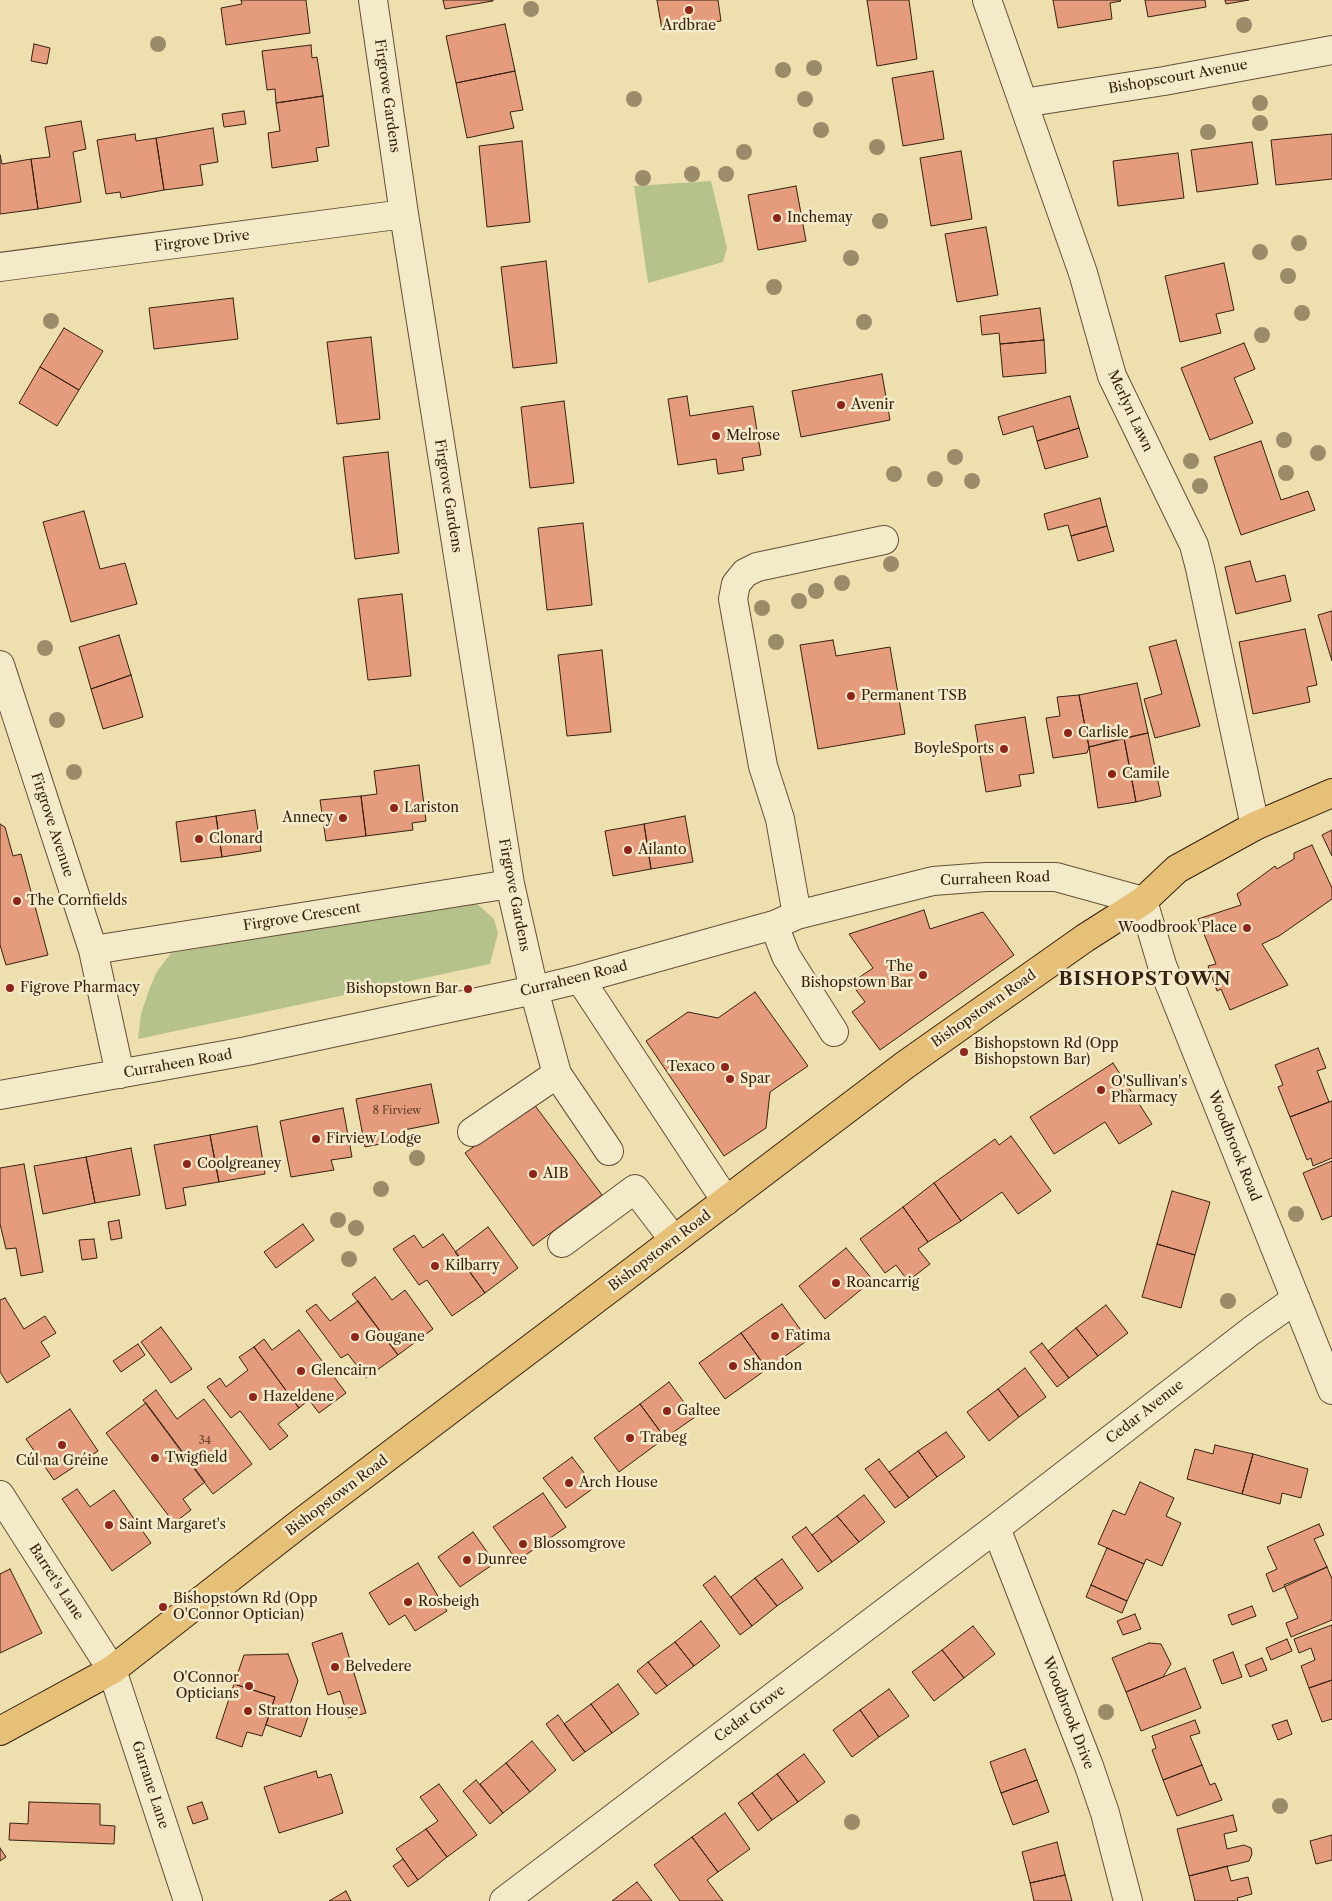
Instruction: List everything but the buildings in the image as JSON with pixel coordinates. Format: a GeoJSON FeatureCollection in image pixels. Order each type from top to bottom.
{"type":"FeatureCollection","features":[{"type":"Feature","properties":{"kind":"main road","name":"Bishopstown Road"},"geometry":{"type":"LineString","coordinates":[[0,1731],[112,1670],[233,1575],[905,1065],[1142,901],[1177,869],[1255,826],[1332,793]]}},
{"type":"Feature","properties":{"kind":"street","name":"Firgrove Gardens"},"geometry":{"type":"LineString","coordinates":[[373,0],[404,214],[510,884],[534,990],[557,1074],[609,1151]]}},
{"type":"Feature","properties":{"kind":"street","name":"Merlyn Lawn"},"geometry":{"type":"LineString","coordinates":[[987,0],[1083,274],[1112,376],[1194,546],[1255,826]]}},
{"type":"Feature","properties":{"kind":"street","name":"Bishopscourt Avenue"},"geometry":{"type":"LineString","coordinates":[[1024,103],[1164,81],[1332,50]]}},
{"type":"Feature","properties":{"kind":"street","name":"Firgrove Drive"},"geometry":{"type":"LineString","coordinates":[[0,267],[404,214]]}},
{"type":"Feature","properties":{"kind":"street"},"geometry":{"type":"LineString","coordinates":[[834,1032],[786,956],[780,819],[763,766],[733,599],[736,584],[745,573],[757,566],[884,540]]}},
{"type":"Feature","properties":{"kind":"street","name":"Firgrove Avenue"},"geometry":{"type":"LineString","coordinates":[[0,666],[93,950],[120,1074]]}},
{"type":"Feature","properties":{"kind":"street","name":"Curraheen Road"},"geometry":{"type":"LineString","coordinates":[[0,1095],[248,1051],[534,990],[580,979],[785,920],[933,881],[986,877],[1056,877],[1142,901]]}},
{"type":"Feature","properties":{"kind":"street","name":"Firgrove Crescent"},"geometry":{"type":"LineString","coordinates":[[93,950],[510,884]]}},
{"type":"Feature","properties":{"kind":"street","name":"Woodbrook Road"},"geometry":{"type":"LineString","coordinates":[[1142,901],[1162,965],[1332,1390]]}},
{"type":"Feature","properties":{"kind":"street"},"geometry":{"type":"LineString","coordinates":[[580,979],[726,1200]]}},
{"type":"Feature","properties":{"kind":"street"},"geometry":{"type":"LineString","coordinates":[[472,1132],[557,1074]]}},
{"type":"Feature","properties":{"kind":"street"},"geometry":{"type":"LineString","coordinates":[[562,1243],[635,1189],[674,1240]]}},
{"type":"Feature","properties":{"kind":"street","name":"Cedar Avenue"},"geometry":{"type":"LineString","coordinates":[[996,1528],[1251,1331],[1296,1299]]}},
{"type":"Feature","properties":{"kind":"street","name":"Barret's Lane"},"geometry":{"type":"LineString","coordinates":[[0,1495],[112,1670]]}},
{"type":"Feature","properties":{"kind":"street","name":"Cedar Grove"},"geometry":{"type":"LineString","coordinates":[[504,1901],[996,1528]]}},
{"type":"Feature","properties":{"kind":"street","name":"Woodbrook Drive"},"geometry":{"type":"LineString","coordinates":[[996,1528],[1089,1766],[1105,1813],[1128,1901]]}},
{"type":"Feature","properties":{"kind":"street","name":"Garrane Lane"},"geometry":{"type":"LineString","coordinates":[[112,1670],[188,1901]]}},
{"type":"Feature","properties":{"kind":"green space"},"geometry":{"type":"Polygon","coordinates":[[[711,181],[727,248],[723,262],[648,283],[634,186],[711,181]]]}},
{"type":"Feature","properties":{"kind":"green space"},"geometry":{"type":"Polygon","coordinates":[[[476,903],[494,919],[498,933],[490,964],[138,1039],[141,1014],[149,990],[156,973],[171,953],[476,903]]]}},
{"type":"Feature","properties":{"kind":"place","name":"Ardbrae"},"geometry":{"type":"Point","coordinates":[689,10]}},
{"type":"Feature","properties":{"kind":"place","name":"Inchemay"},"geometry":{"type":"Point","coordinates":[777,218]}},
{"type":"Feature","properties":{"kind":"place","name":"Avenir"},"geometry":{"type":"Point","coordinates":[841,405]}},
{"type":"Feature","properties":{"kind":"place","name":"Melrose"},"geometry":{"type":"Point","coordinates":[716,436]}},
{"type":"Feature","properties":{"kind":"place","name":"Permanent TSB"},"geometry":{"type":"Point","coordinates":[851,696]}},
{"type":"Feature","properties":{"kind":"place","name":"Carlisle"},"geometry":{"type":"Point","coordinates":[1068,733]}},
{"type":"Feature","properties":{"kind":"place","name":"BoyleSports"},"geometry":{"type":"Point","coordinates":[1004,749]}},
{"type":"Feature","properties":{"kind":"place","name":"Camile"},"geometry":{"type":"Point","coordinates":[1112,774]}},
{"type":"Feature","properties":{"kind":"place","name":"Lariston"},"geometry":{"type":"Point","coordinates":[394,808]}},
{"type":"Feature","properties":{"kind":"place","name":"Annecy"},"geometry":{"type":"Point","coordinates":[343,818]}},
{"type":"Feature","properties":{"kind":"place","name":"Clonard"},"geometry":{"type":"Point","coordinates":[199,839]}},
{"type":"Feature","properties":{"kind":"place","name":"Ailanto"},"geometry":{"type":"Point","coordinates":[628,850]}},
{"type":"Feature","properties":{"kind":"place","name":"The Cornfields"},"geometry":{"type":"Point","coordinates":[17,901]}},
{"type":"Feature","properties":{"kind":"place","name":"Woodbrook Place"},"geometry":{"type":"Point","coordinates":[1247,928]}},
{"type":"Feature","properties":{"kind":"place","name":"The Bishopstown Bar"},"geometry":{"type":"Point","coordinates":[923,975]}},
{"type":"Feature","properties":{"kind":"place","name":"Figrove Pharmacy"},"geometry":{"type":"Point","coordinates":[10,988]}},
{"type":"Feature","properties":{"kind":"place","name":"Bishopstown Bar"},"geometry":{"type":"Point","coordinates":[468,989]}},
{"type":"Feature","properties":{"kind":"place","name":"Bishopstown Rd (Opp Bishopstown Bar)"},"geometry":{"type":"Point","coordinates":[964,1052]}},
{"type":"Feature","properties":{"kind":"place","name":"Texaco"},"geometry":{"type":"Point","coordinates":[725,1067]}},
{"type":"Feature","properties":{"kind":"place","name":"Spar"},"geometry":{"type":"Point","coordinates":[730,1079]}},
{"type":"Feature","properties":{"kind":"place","name":"O'Sullivan's Pharmacy"},"geometry":{"type":"Point","coordinates":[1101,1090]}},
{"type":"Feature","properties":{"kind":"place","name":"Firview Lodge"},"geometry":{"type":"Point","coordinates":[316,1139]}},
{"type":"Feature","properties":{"kind":"place","name":"Coolgreaney"},"geometry":{"type":"Point","coordinates":[187,1164]}},
{"type":"Feature","properties":{"kind":"place","name":"AIB"},"geometry":{"type":"Point","coordinates":[533,1174]}},
{"type":"Feature","properties":{"kind":"place","name":"Kilbarry"},"geometry":{"type":"Point","coordinates":[435,1266]}},
{"type":"Feature","properties":{"kind":"place","name":"Roancarrig"},"geometry":{"type":"Point","coordinates":[836,1283]}},
{"type":"Feature","properties":{"kind":"place","name":"Fatima"},"geometry":{"type":"Point","coordinates":[775,1336]}},
{"type":"Feature","properties":{"kind":"place","name":"Gougane"},"geometry":{"type":"Point","coordinates":[355,1337]}},
{"type":"Feature","properties":{"kind":"place","name":"Shandon"},"geometry":{"type":"Point","coordinates":[733,1366]}},
{"type":"Feature","properties":{"kind":"place","name":"Glencairn"},"geometry":{"type":"Point","coordinates":[301,1371]}},
{"type":"Feature","properties":{"kind":"place","name":"Hazeldene"},"geometry":{"type":"Point","coordinates":[253,1397]}},
{"type":"Feature","properties":{"kind":"place","name":"Galtee"},"geometry":{"type":"Point","coordinates":[667,1411]}},
{"type":"Feature","properties":{"kind":"place","name":"Trabeg"},"geometry":{"type":"Point","coordinates":[630,1438]}},
{"type":"Feature","properties":{"kind":"place","name":"Cúl na Gréine"},"geometry":{"type":"Point","coordinates":[62,1445]}},
{"type":"Feature","properties":{"kind":"place","name":"Twigfield"},"geometry":{"type":"Point","coordinates":[155,1458]}},
{"type":"Feature","properties":{"kind":"place","name":"Arch House"},"geometry":{"type":"Point","coordinates":[569,1483]}},
{"type":"Feature","properties":{"kind":"place","name":"Saint Margaret's"},"geometry":{"type":"Point","coordinates":[109,1525]}},
{"type":"Feature","properties":{"kind":"place","name":"Blossomgrove"},"geometry":{"type":"Point","coordinates":[523,1544]}},
{"type":"Feature","properties":{"kind":"place","name":"Dunree"},"geometry":{"type":"Point","coordinates":[467,1560]}},
{"type":"Feature","properties":{"kind":"place","name":"Rosbeigh"},"geometry":{"type":"Point","coordinates":[408,1602]}},
{"type":"Feature","properties":{"kind":"place","name":"Bishopstown Rd (Opp O'Connor Optician)"},"geometry":{"type":"Point","coordinates":[163,1607]}},
{"type":"Feature","properties":{"kind":"place","name":"Belvedere"},"geometry":{"type":"Point","coordinates":[335,1667]}},
{"type":"Feature","properties":{"kind":"place","name":"O'Connor Opticians"},"geometry":{"type":"Point","coordinates":[249,1686]}},
{"type":"Feature","properties":{"kind":"place","name":"Stratton House"},"geometry":{"type":"Point","coordinates":[248,1711]}},
{"type":"Feature","properties":{"kind":"district","name":"BISHOPSTOWN"},"geometry":{"type":"Point","coordinates":[1145,980]}}]}
